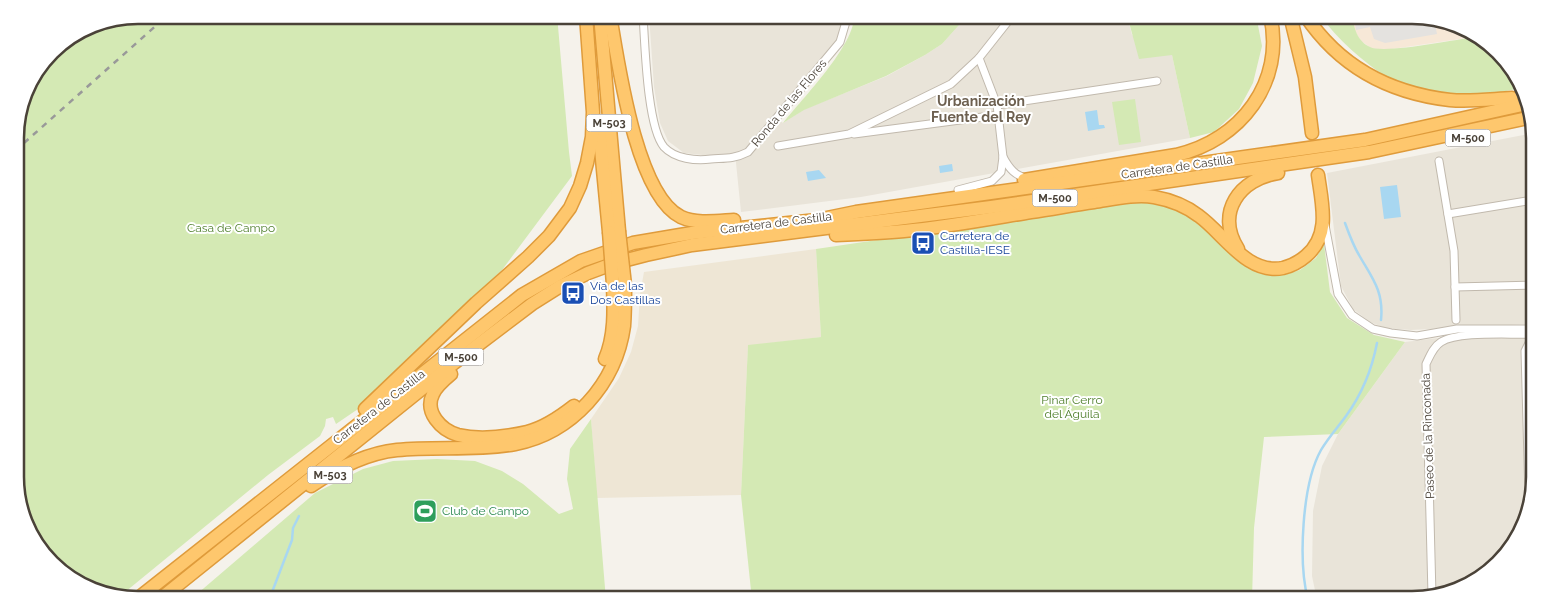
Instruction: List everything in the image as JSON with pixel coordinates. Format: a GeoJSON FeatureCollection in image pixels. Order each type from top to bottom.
{"type":"FeatureCollection","features":[{"type":"Feature","properties":{"kind":"highway","name":"M-503"},"geometry":{"type":"LineString","coordinates":[[588,24],[614,231]]}},
{"type":"Feature","properties":{"kind":"highway","name":"M-500"},"geometry":{"type":"LineString","coordinates":[[281,484],[306,458],[365,409],[476,303],[528,257],[549,236],[570,208],[588,163],[592,137],[593,112],[588,24]]}},
{"type":"Feature","properties":{"kind":"highway","name":"M-503"},"geometry":{"type":"LineString","coordinates":[[220,552],[318,481],[360,459],[397,450],[495,446],[531,440],[566,424],[587,404],[608,376],[624,328],[614,231],[601,24]]}},
{"type":"Feature","properties":{"kind":"highway"},"geometry":{"type":"LineString","coordinates":[[612,24],[622,83],[642,160],[659,197],[681,217],[715,221],[856,212]]}},
{"type":"Feature","properties":{"kind":"highway","name":"M-500"},"geometry":{"type":"LineString","coordinates":[[910,204],[934,195],[958,190],[1031,180],[1188,152],[1213,142],[1239,122],[1255,103],[1268,74],[1273,53],[1272,24]]}},
{"type":"Feature","properties":{"kind":"highway"},"geometry":{"type":"LineString","coordinates":[[1287,24],[1301,60]]}},
{"type":"Feature","properties":{"kind":"highway"},"geometry":{"type":"LineString","coordinates":[[1292,24],[1308,98],[1312,133]]}},
{"type":"Feature","properties":{"kind":"highway","name":"M-500"},"geometry":{"type":"LineString","coordinates":[[1312,24],[1326,42],[1351,65],[1385,83],[1420,95],[1452,100],[1518,97]]}},
{"type":"Feature","properties":{"kind":"highway","name":"M-500"},"geometry":{"type":"LineString","coordinates":[[1094,169],[1186,158],[1361,132],[1518,97]]}},
{"type":"Feature","properties":{"kind":"highway","name":"Carretera de Castilla"},"geometry":{"type":"LineString","coordinates":[[147,591],[522,295],[581,261],[613,249],[662,237],[817,220],[910,204],[1364,140],[1521,105]]}},
{"type":"Feature","properties":{"kind":"highway","name":"Carretera de Castilla"},"geometry":{"type":"LineString","coordinates":[[170,591],[446,369],[532,304],[573,280],[614,263],[692,245],[991,207],[1369,152],[1524,119]]}},
{"type":"Feature","properties":{"kind":"highway","name":"M-500"},"geometry":{"type":"LineString","coordinates":[[1402,145],[1469,138],[1525,127]]}},
{"type":"Feature","properties":{"kind":"highway","name":"M-500"},"geometry":{"type":"LineString","coordinates":[[1244,257],[1233,239],[1229,221],[1235,199],[1241,190],[1262,176],[1325,166],[1369,152]]}},
{"type":"Feature","properties":{"kind":"highway","name":"M-500"},"geometry":{"type":"LineString","coordinates":[[741,240],[902,232],[1117,198],[1152,197],[1167,200],[1191,209],[1244,257],[1260,265],[1282,268],[1298,262],[1311,252],[1317,244],[1323,229],[1324,221],[1318,175]]}},
{"type":"Feature","properties":{"kind":"highway","name":"M-500"},"geometry":{"type":"LineString","coordinates":[[532,304],[513,326],[446,378],[433,394],[430,406],[433,416],[442,427],[456,434],[474,437],[512,435],[528,432],[546,424],[574,406],[587,394],[600,373],[610,350],[619,285]]}},
{"type":"Feature","properties":{"kind":"street","name":"Ronda de las Flores"},"geometry":{"type":"LineString","coordinates":[[644,24],[652,112],[657,136],[665,149],[684,158],[699,161],[736,158],[748,152],[840,42],[845,24]]}},
{"type":"Feature","properties":{"kind":"street"},"geometry":{"type":"LineString","coordinates":[[849,134],[950,84],[979,58],[1006,24]]}},
{"type":"Feature","properties":{"kind":"street"},"geometry":{"type":"LineString","coordinates":[[958,190],[992,181],[1001,172],[1003,157],[997,105],[979,58]]}},
{"type":"Feature","properties":{"kind":"street"},"geometry":{"type":"LineString","coordinates":[[997,105],[1156,81]]}},
{"type":"Feature","properties":{"kind":"street"},"geometry":{"type":"LineString","coordinates":[[778,146],[849,134],[998,114]]}},
{"type":"Feature","properties":{"kind":"street"},"geometry":{"type":"LineString","coordinates":[[1003,157],[1010,169],[1017,175],[1031,180]]}},
{"type":"Feature","properties":{"kind":"street"},"geometry":{"type":"LineString","coordinates":[[1439,161],[1454,251],[1456,320]]}},
{"type":"Feature","properties":{"kind":"street"},"geometry":{"type":"LineString","coordinates":[[1448,214],[1526,201]]}},
{"type":"Feature","properties":{"kind":"street"},"geometry":{"type":"LineString","coordinates":[[1324,221],[1338,294],[1352,315],[1373,329],[1417,336],[1457,329],[1526,329]]}},
{"type":"Feature","properties":{"kind":"street"},"geometry":{"type":"LineString","coordinates":[[1456,287],[1526,284]]}},
{"type":"Feature","properties":{"kind":"street","name":"Paseo de la Rinconada"},"geometry":{"type":"LineString","coordinates":[[1432,589],[1426,364],[1436,346],[1448,338],[1526,334]]}},
{"type":"Feature","properties":{"kind":"street"},"geometry":{"type":"LineString","coordinates":[[1526,349],[1526,388]]}},
{"type":"Feature","properties":{"kind":"shaded area"},"geometry":{"type":"Polygon","coordinates":[[[650,24],[843,24],[836,43],[775,116],[783,123],[805,109],[887,76],[925,55],[942,44],[960,24],[1129,24],[1132,35],[1172,55],[1190,138],[861,197],[741,212],[735,153],[712,156],[684,153],[668,141],[660,123],[654,87],[650,24]]]}},
{"type":"Feature","properties":{"kind":"shaded area"},"geometry":{"type":"Polygon","coordinates":[[[1353,24],[1428,25],[1449,30],[1468,38],[1385,50],[1371,48],[1361,41],[1354,30],[1353,24]]]}},
{"type":"Feature","properties":{"kind":"shaded area"},"geometry":{"type":"Polygon","coordinates":[[[1355,24],[1413,24],[1435,26],[1437,34],[1385,43],[1374,39],[1370,27],[1356,30],[1355,24]]]}},
{"type":"Feature","properties":{"kind":"shaded area"},"geometry":{"type":"Polygon","coordinates":[[[1526,135],[1526,324],[1411,330],[1385,328],[1370,322],[1353,309],[1341,286],[1327,173],[1526,135]]]}},
{"type":"Feature","properties":{"kind":"shaded area"},"geometry":{"type":"Polygon","coordinates":[[[816,249],[821,337],[748,346],[741,495],[597,498],[591,419],[619,378],[631,352],[638,326],[640,294],[644,272],[816,249]]]}},
{"type":"Feature","properties":{"kind":"shaded area"},"geometry":{"type":"Polygon","coordinates":[[[1526,335],[1526,478],[1525,493],[1518,521],[1503,547],[1493,558],[1470,576],[1449,585],[1420,591],[1315,591],[1312,576],[1313,511],[1322,466],[1338,434],[1405,342],[1438,338],[1526,335]]]}},
{"type":"Feature","properties":{"kind":"green space","name":"Casa de Campo"},"geometry":{"type":"Polygon","coordinates":[[[130,24],[558,24],[572,176],[502,270],[358,409],[336,424],[333,417],[326,419],[320,436],[268,475],[127,591],[101,585],[87,580],[74,572],[52,553],[35,528],[26,500],[24,485],[24,130],[32,94],[43,74],[62,52],[80,39],[94,32],[130,24]]]}},
{"type":"Feature","properties":{"kind":"green space"},"geometry":{"type":"Polygon","coordinates":[[[852,24],[960,24],[942,44],[925,55],[886,76],[804,110],[783,123],[837,56],[852,24]]]}},
{"type":"Feature","properties":{"kind":"green space"},"geometry":{"type":"Polygon","coordinates":[[[1129,24],[1258,24],[1262,46],[1253,83],[1239,109],[1214,132],[1190,138],[1172,55],[1139,59],[1129,24]]]}},
{"type":"Feature","properties":{"kind":"green space"},"geometry":{"type":"Polygon","coordinates":[[[1327,24],[1354,24],[1359,38],[1370,47],[1378,49],[1404,48],[1468,38],[1493,57],[1503,68],[1515,89],[1486,95],[1454,96],[1406,86],[1388,78],[1369,65],[1334,33],[1327,24]]]}},
{"type":"Feature","properties":{"kind":"green space"},"geometry":{"type":"Polygon","coordinates":[[[1135,99],[1141,142],[1119,145],[1112,102],[1135,99]]]}},
{"type":"Feature","properties":{"kind":"green space","name":"Pinar Cerro del Águila"},"geometry":{"type":"Polygon","coordinates":[[[1152,202],[1175,206],[1195,218],[1252,269],[1284,275],[1300,270],[1316,258],[1324,244],[1330,292],[1347,318],[1374,335],[1405,342],[1338,434],[1264,437],[1254,528],[1252,591],[751,591],[741,495],[748,345],[821,337],[816,249],[1114,205],[1152,202]]]}},
{"type":"Feature","properties":{"kind":"green space","name":"Club de Campo"},"geometry":{"type":"Polygon","coordinates":[[[591,419],[605,591],[201,591],[315,493],[363,469],[393,461],[437,459],[475,461],[502,471],[523,484],[559,514],[573,509],[567,479],[570,449],[591,419]]]}},
{"type":"Feature","properties":{"kind":"water"},"geometry":{"type":"Polygon","coordinates":[[[1097,110],[1099,125],[1104,125],[1105,128],[1088,131],[1085,112],[1097,110]]]}},
{"type":"Feature","properties":{"kind":"water"},"geometry":{"type":"Polygon","coordinates":[[[952,164],[953,171],[940,173],[939,166],[952,164]]]}},
{"type":"Feature","properties":{"kind":"water"},"geometry":{"type":"Polygon","coordinates":[[[819,170],[826,178],[808,181],[806,172],[819,170]]]}},
{"type":"Feature","properties":{"kind":"water"},"geometry":{"type":"Polygon","coordinates":[[[1397,185],[1401,217],[1384,219],[1380,187],[1397,185]]]}},
{"type":"Feature","properties":{"kind":"waterway"},"geometry":{"type":"LineString","coordinates":[[1345,223],[1379,293],[1381,320]]}},
{"type":"Feature","properties":{"kind":"waterway"},"geometry":{"type":"LineString","coordinates":[[1306,591],[1303,545],[1306,502],[1310,482],[1321,450],[1352,408],[1362,390],[1377,343]]}},
{"type":"Feature","properties":{"kind":"waterway"},"geometry":{"type":"LineString","coordinates":[[272,591],[292,540],[293,528],[299,516]]}},
{"type":"Feature","properties":{"kind":"railway"},"geometry":{"type":"LineString","coordinates":[[24,143],[158,24]]}},
{"type":"Feature","properties":{"kind":"place","name":"Carretera de Castilla-IESE"},"geometry":{"type":"Point","coordinates":[923,243]}},
{"type":"Feature","properties":{"kind":"place","name":"Vía de las Dos Castillas"},"geometry":{"type":"Point","coordinates":[573,293]}},
{"type":"Feature","properties":{"kind":"place","name":"Club de Campo"},"geometry":{"type":"Point","coordinates":[425,511]}},
{"type":"Feature","properties":{"kind":"district","name":"Urbanización Fuente del Rey"},"geometry":{"type":"Point","coordinates":[981,109]}}]}
